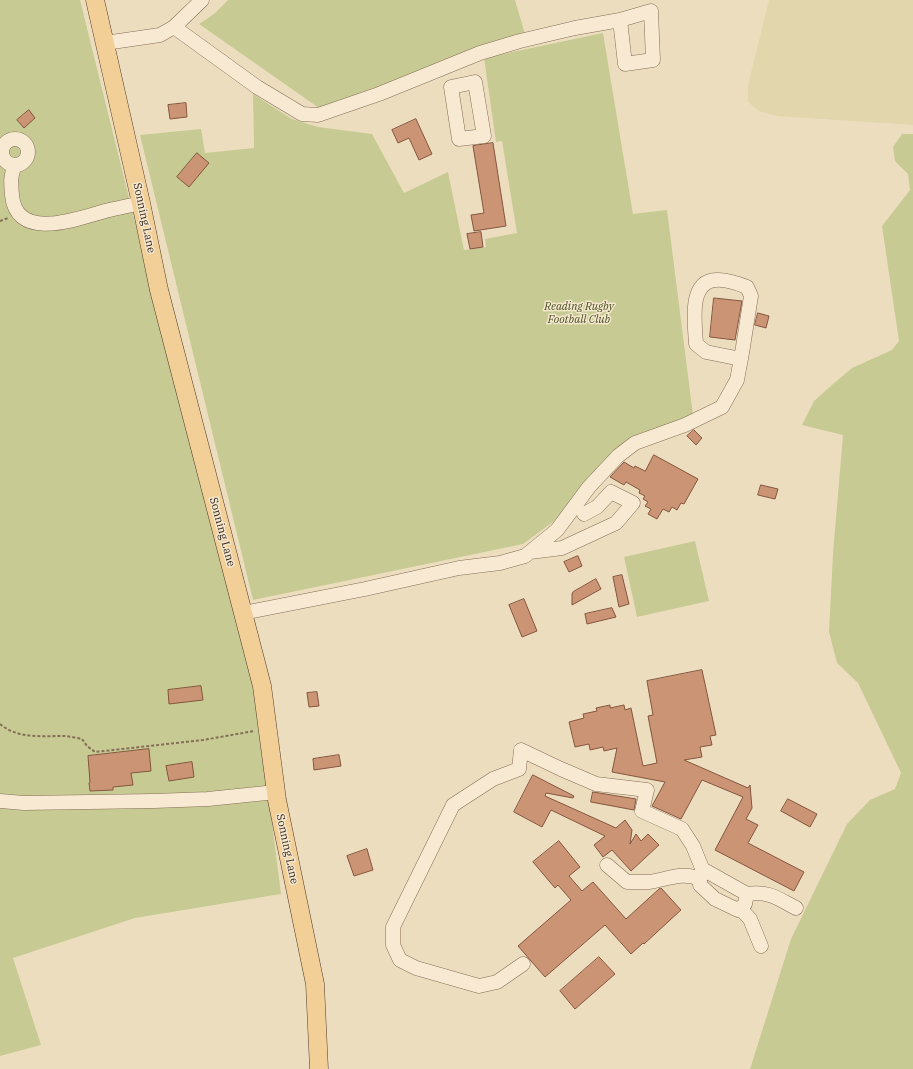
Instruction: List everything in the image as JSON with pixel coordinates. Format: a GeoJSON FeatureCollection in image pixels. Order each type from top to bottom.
{"type":"FeatureCollection","features":[{"type":"Feature","properties":{"kind":"main road","name":"Sonning Lane"},"geometry":{"type":"LineString","coordinates":[[95,0],[159,290],[262,686],[276,792],[315,984],[319,1069]]}},
{"type":"Feature","properties":{"kind":"street"},"geometry":{"type":"LineString","coordinates":[[105,43],[160,35],[174,27],[202,0]]}},
{"type":"Feature","properties":{"kind":"street"},"geometry":{"type":"LineString","coordinates":[[174,27],[257,87],[302,114],[318,115],[379,94],[480,53],[520,41],[575,28],[620,20]]}},
{"type":"Feature","properties":{"kind":"street"},"geometry":{"type":"LineString","coordinates":[[453,63],[456,86]]}},
{"type":"Feature","properties":{"kind":"street"},"geometry":{"type":"LineString","coordinates":[[15,165],[11,174],[13,202],[19,214],[30,221],[49,224],[72,221],[105,211],[141,203]]}},
{"type":"Feature","properties":{"kind":"street"},"geometry":{"type":"LineString","coordinates":[[243,613],[365,589],[459,568],[500,563],[525,556],[556,530],[589,487],[618,456],[635,443],[685,425],[722,407],[737,380],[741,359],[751,296],[747,287],[732,282],[715,280],[704,284],[697,292],[694,318],[696,344],[706,352],[741,359]]}},
{"type":"Feature","properties":{"kind":"street"},"geometry":{"type":"LineString","coordinates":[[529,553],[562,548],[616,523],[633,503],[611,492],[596,507],[584,514]]}},
{"type":"Feature","properties":{"kind":"street"},"geometry":{"type":"LineString","coordinates":[[523,964],[497,982],[479,986],[416,968],[400,960],[393,945],[393,927],[453,805],[493,779],[519,769],[521,750],[560,769],[596,784],[647,790],[642,811],[682,829],[693,846],[702,876]]}},
{"type":"Feature","properties":{"kind":"street"},"geometry":{"type":"LineString","coordinates":[[0,800],[24,803],[154,801],[208,799],[276,792]]}},
{"type":"Feature","properties":{"kind":"street"},"geometry":{"type":"LineString","coordinates":[[607,865],[626,882],[649,882],[674,876],[702,876]]}},
{"type":"Feature","properties":{"kind":"street"},"geometry":{"type":"LineString","coordinates":[[747,894],[745,904],[738,910],[715,899],[700,885],[702,876],[706,871],[747,894],[768,893],[796,908]]}},
{"type":"Feature","properties":{"kind":"street"},"geometry":{"type":"LineString","coordinates":[[740,908],[750,919],[761,946]]}},
{"type":"Feature","properties":{"kind":"path"},"geometry":{"type":"LineString","coordinates":[[0,724],[5,728],[21,734],[33,736],[64,736],[82,739],[87,746],[95,752],[202,740],[267,729]]}},
{"type":"Feature","properties":{"kind":"shaded area"},"geometry":{"type":"Polygon","coordinates":[[[769,0],[913,0],[913,125],[776,116],[759,111],[748,102],[748,85],[769,0]]]}},
{"type":"Feature","properties":{"kind":"green space"},"geometry":{"type":"Polygon","coordinates":[[[0,0],[80,0],[162,331],[255,689],[281,894],[135,918],[13,958],[41,1045],[0,1056],[0,0]]]}},
{"type":"Feature","properties":{"kind":"green space"},"geometry":{"type":"Polygon","coordinates":[[[228,0],[515,0],[525,34],[319,108],[199,24],[214,14],[228,0]]]}},
{"type":"Feature","properties":{"kind":"green space","name":"Reading Rugby Football Club"},"geometry":{"type":"Polygon","coordinates":[[[603,33],[633,214],[667,210],[693,415],[627,440],[553,522],[523,544],[253,600],[140,135],[201,129],[205,153],[254,148],[253,94],[292,119],[318,127],[372,134],[404,193],[448,172],[464,250],[486,247],[485,239],[517,233],[502,141],[496,142],[484,58],[603,33]]]}},
{"type":"Feature","properties":{"kind":"green space"},"geometry":{"type":"Polygon","coordinates":[[[902,134],[913,134],[913,1069],[750,1069],[791,939],[847,824],[870,800],[895,789],[901,773],[858,683],[837,663],[829,632],[833,553],[843,435],[802,425],[814,401],[833,384],[852,368],[892,350],[899,341],[882,226],[910,190],[908,174],[895,161],[893,147],[902,134]]]}},
{"type":"Feature","properties":{"kind":"green space"},"geometry":{"type":"Polygon","coordinates":[[[695,541],[709,601],[637,617],[624,557],[695,541]]]}},
{"type":"Feature","properties":{"kind":"building"},"geometry":{"type":"Polygon","coordinates":[[[186,103],[187,117],[170,119],[168,105],[186,103]]]}},
{"type":"Feature","properties":{"kind":"building"},"geometry":{"type":"Polygon","coordinates":[[[29,110],[35,118],[24,128],[17,120],[29,110]]]}},
{"type":"Feature","properties":{"kind":"building"},"geometry":{"type":"Polygon","coordinates":[[[416,119],[432,154],[419,160],[409,138],[398,143],[392,130],[416,119]]]}},
{"type":"Feature","properties":{"kind":"building"},"geometry":{"type":"Polygon","coordinates":[[[493,143],[506,226],[474,231],[471,215],[484,213],[473,146],[493,143]]]}},
{"type":"Feature","properties":{"kind":"building"},"geometry":{"type":"Polygon","coordinates":[[[197,153],[209,163],[189,187],[177,177],[197,153]]]}},
{"type":"Feature","properties":{"kind":"building"},"geometry":{"type":"Polygon","coordinates":[[[481,232],[483,247],[470,249],[467,234],[481,232]]]}},
{"type":"Feature","properties":{"kind":"building"},"geometry":{"type":"Polygon","coordinates":[[[714,298],[742,301],[735,340],[710,337],[714,298]]]}},
{"type":"Feature","properties":{"kind":"building"},"geometry":{"type":"Polygon","coordinates":[[[758,313],[769,316],[766,328],[755,325],[758,313]]]}},
{"type":"Feature","properties":{"kind":"building"},"geometry":{"type":"Polygon","coordinates":[[[694,430],[702,438],[696,445],[687,436],[694,430]]]}},
{"type":"Feature","properties":{"kind":"building"},"geometry":{"type":"Polygon","coordinates":[[[654,455],[698,479],[684,504],[681,503],[677,510],[672,507],[669,512],[663,509],[657,519],[648,514],[651,509],[645,506],[648,502],[643,499],[645,496],[639,493],[640,490],[626,482],[624,485],[610,477],[624,462],[634,468],[635,466],[645,471],[654,455]]]}},
{"type":"Feature","properties":{"kind":"building"},"geometry":{"type":"Polygon","coordinates":[[[761,485],[778,489],[775,499],[758,495],[761,485]]]}},
{"type":"Feature","properties":{"kind":"building"},"geometry":{"type":"Polygon","coordinates":[[[578,556],[582,566],[569,572],[564,562],[578,556]]]}},
{"type":"Feature","properties":{"kind":"building"},"geometry":{"type":"Polygon","coordinates":[[[622,575],[629,604],[619,607],[613,577],[622,575]]]}},
{"type":"Feature","properties":{"kind":"building"},"geometry":{"type":"Polygon","coordinates":[[[596,579],[601,589],[572,605],[573,592],[596,579]]]}},
{"type":"Feature","properties":{"kind":"building"},"geometry":{"type":"Polygon","coordinates":[[[524,599],[537,631],[522,637],[509,605],[524,599]]]}},
{"type":"Feature","properties":{"kind":"building"},"geometry":{"type":"Polygon","coordinates":[[[612,608],[616,617],[587,624],[585,614],[612,608]]]}},
{"type":"Feature","properties":{"kind":"building"},"geometry":{"type":"Polygon","coordinates":[[[702,670],[716,735],[710,736],[712,745],[700,747],[702,757],[684,760],[748,788],[750,785],[752,808],[746,819],[758,825],[748,843],[804,872],[794,891],[715,850],[743,797],[702,780],[681,819],[652,806],[665,782],[612,772],[617,748],[604,751],[603,747],[590,750],[589,744],[575,747],[569,722],[584,718],[583,714],[597,711],[596,708],[610,705],[610,708],[624,705],[625,710],[631,708],[643,766],[657,763],[648,716],[653,715],[647,681],[702,670]]]}},
{"type":"Feature","properties":{"kind":"building"},"geometry":{"type":"Polygon","coordinates":[[[201,686],[203,700],[169,704],[168,690],[201,686]]]}},
{"type":"Feature","properties":{"kind":"building"},"geometry":{"type":"Polygon","coordinates":[[[317,692],[319,706],[309,707],[307,693],[317,692]]]}},
{"type":"Feature","properties":{"kind":"building"},"geometry":{"type":"Polygon","coordinates":[[[149,749],[151,771],[131,773],[133,785],[113,787],[113,790],[90,791],[88,756],[149,749]]]}},
{"type":"Feature","properties":{"kind":"building"},"geometry":{"type":"Polygon","coordinates":[[[339,755],[341,766],[314,770],[313,759],[339,755]]]}},
{"type":"Feature","properties":{"kind":"building"},"geometry":{"type":"Polygon","coordinates":[[[192,762],[194,777],[169,781],[166,766],[192,762]]]}},
{"type":"Feature","properties":{"kind":"building"},"geometry":{"type":"Polygon","coordinates":[[[533,775],[574,796],[573,798],[546,793],[545,796],[616,828],[625,820],[632,830],[630,844],[636,834],[641,841],[648,834],[659,845],[631,871],[612,850],[603,857],[594,845],[605,836],[551,810],[542,827],[514,812],[533,775]]]}},
{"type":"Feature","properties":{"kind":"building"},"geometry":{"type":"Polygon","coordinates":[[[593,792],[636,799],[634,810],[591,802],[593,792]]]}},
{"type":"Feature","properties":{"kind":"building"},"geometry":{"type":"Polygon","coordinates":[[[788,799],[817,814],[810,827],[781,811],[788,799]]]}},
{"type":"Feature","properties":{"kind":"building"},"geometry":{"type":"Polygon","coordinates":[[[559,841],[580,867],[569,876],[582,891],[593,882],[626,919],[661,888],[681,910],[631,954],[605,925],[545,977],[518,946],[571,900],[558,885],[555,888],[533,862],[559,841]]]}},
{"type":"Feature","properties":{"kind":"building"},"geometry":{"type":"Polygon","coordinates":[[[367,849],[373,870],[354,876],[347,856],[367,849]]]}},
{"type":"Feature","properties":{"kind":"building"},"geometry":{"type":"Polygon","coordinates":[[[599,957],[615,974],[575,1009],[560,991],[599,957]]]}}]}
